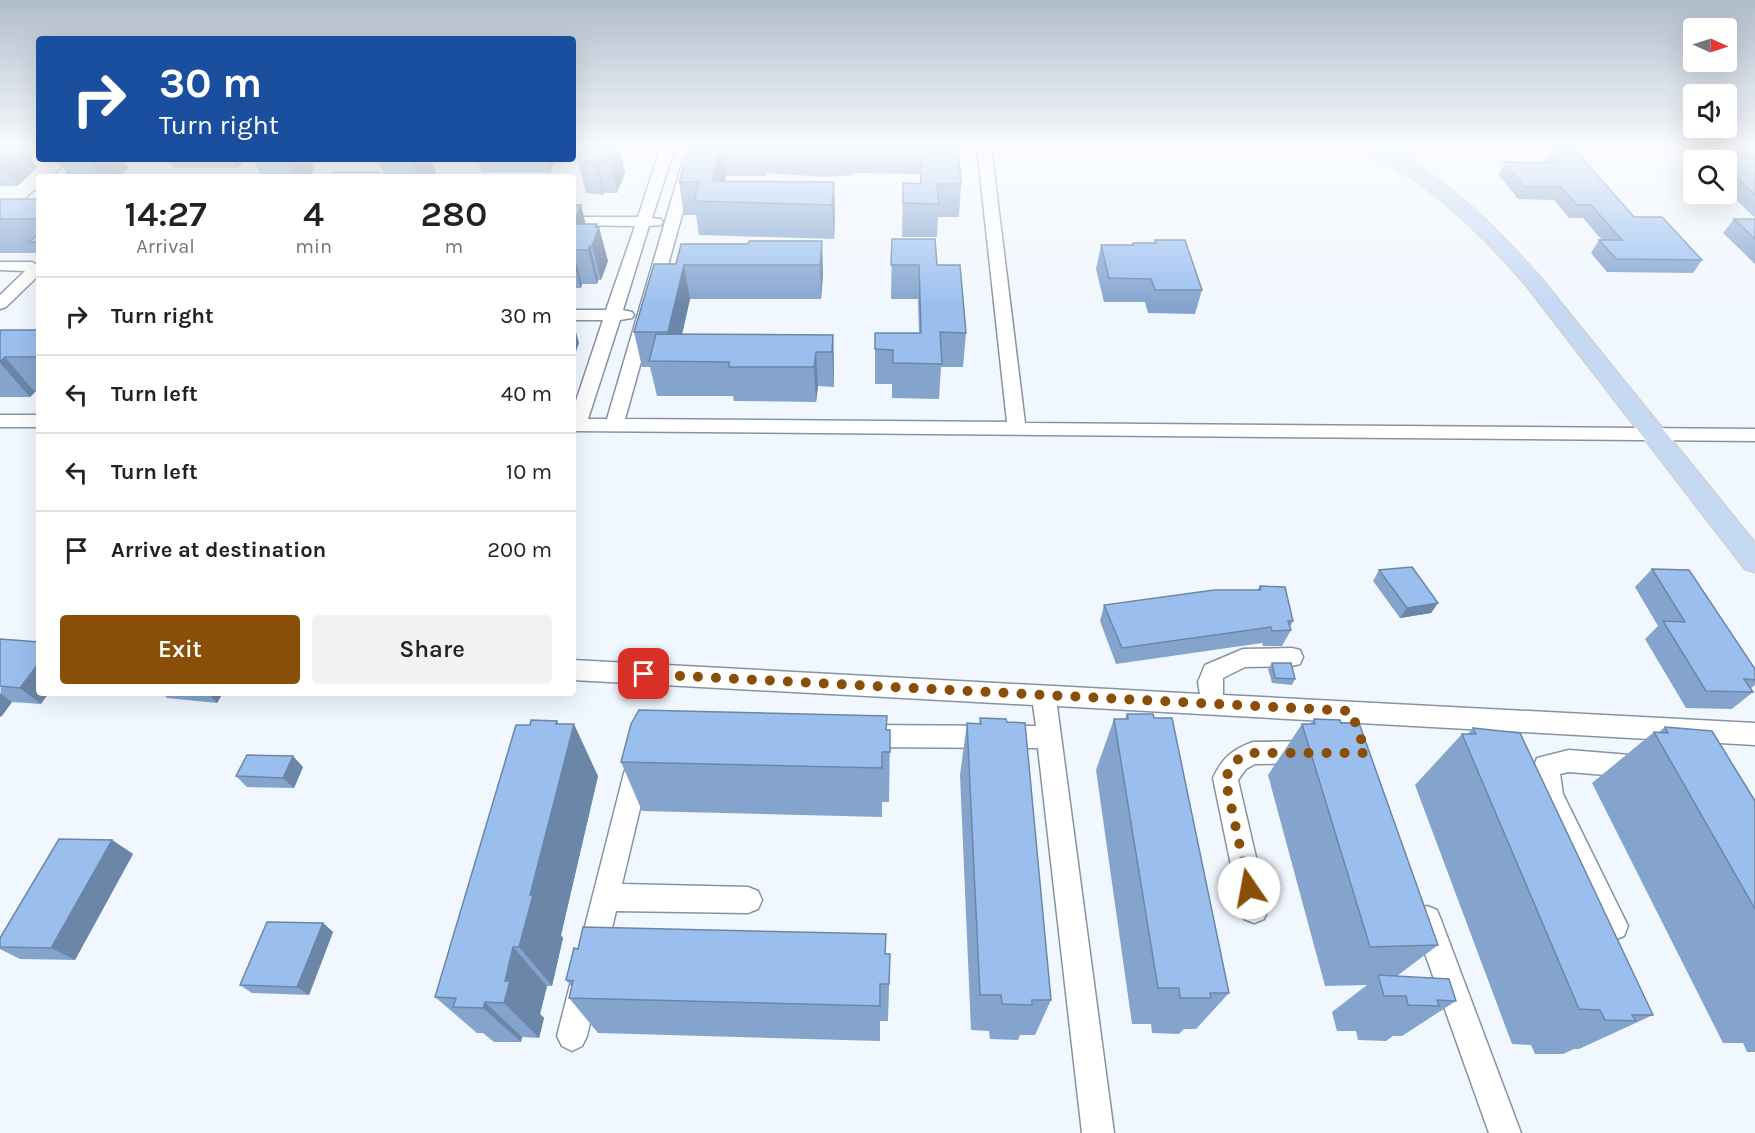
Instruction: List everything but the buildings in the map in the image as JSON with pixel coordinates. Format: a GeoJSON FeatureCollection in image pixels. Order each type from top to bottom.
{"type":"FeatureCollection","features":[{"type":"Feature","properties":{"kind":"main road"},"geometry":{"type":"LineString","coordinates":[[1455,200],[1533,281],[1755,562]]}},
{"type":"Feature","properties":{"kind":"street"},"geometry":{"type":"LineString","coordinates":[[16,216],[34,200]]}},
{"type":"Feature","properties":{"kind":"street"},"geometry":{"type":"LineString","coordinates":[[576,422],[650,200]]}},
{"type":"Feature","properties":{"kind":"street"},"geometry":{"type":"LineString","coordinates":[[614,425],[678,200]]}},
{"type":"Feature","properties":{"kind":"street"},"geometry":{"type":"LineString","coordinates":[[990,200],[1017,429]]}},
{"type":"Feature","properties":{"kind":"street"},"geometry":{"type":"LineString","coordinates":[[0,216],[36,216]]}},
{"type":"Feature","properties":{"kind":"street"},"geometry":{"type":"LineString","coordinates":[[576,221],[672,222]]}},
{"type":"Feature","properties":{"kind":"street"},"geometry":{"type":"LineString","coordinates":[[0,304],[34,268],[3,266]]}},
{"type":"Feature","properties":{"kind":"street"},"geometry":{"type":"LineString","coordinates":[[576,315],[645,315]]}},
{"type":"Feature","properties":{"kind":"street"},"geometry":{"type":"LineString","coordinates":[[0,421],[36,421]]}},
{"type":"Feature","properties":{"kind":"street"},"geometry":{"type":"LineString","coordinates":[[576,425],[1755,435]]}},
{"type":"Feature","properties":{"kind":"street"},"geometry":{"type":"LineString","coordinates":[[1213,704],[1210,682],[1213,672],[1243,658],[1292,657]]}},
{"type":"Feature","properties":{"kind":"street"},"geometry":{"type":"LineString","coordinates":[[576,670],[1351,711],[1665,750]]}},
{"type":"Feature","properties":{"kind":"street"},"geometry":{"type":"LineString","coordinates":[[1044,695],[1098,1133]]}},
{"type":"Feature","properties":{"kind":"street"},"geometry":{"type":"LineString","coordinates":[[1351,711],[1362,743]]}},
{"type":"Feature","properties":{"kind":"street"},"geometry":{"type":"LineString","coordinates":[[1614,926],[1551,795],[1546,766],[1569,761],[1665,750],[1755,734]]}},
{"type":"Feature","properties":{"kind":"street"},"geometry":{"type":"LineString","coordinates":[[838,735],[1050,737]]}},
{"type":"Feature","properties":{"kind":"street"},"geometry":{"type":"LineString","coordinates":[[572,1036],[636,773],[652,743]]}},
{"type":"Feature","properties":{"kind":"street"},"geometry":{"type":"LineString","coordinates":[[1254,909],[1225,778],[1237,760],[1253,753],[1332,752]]}},
{"type":"Feature","properties":{"kind":"street"},"geometry":{"type":"LineString","coordinates":[[606,897],[748,900]]}},
{"type":"Feature","properties":{"kind":"street"},"geometry":{"type":"LineString","coordinates":[[1419,898],[1505,1133]]}},
{"type":"Feature","properties":{"kind":"route"},"geometry":{"type":"LineString","coordinates":[[644,674],[1351,711],[1366,753],[1263,751],[1237,760],[1225,778],[1249,888]]}}]}
